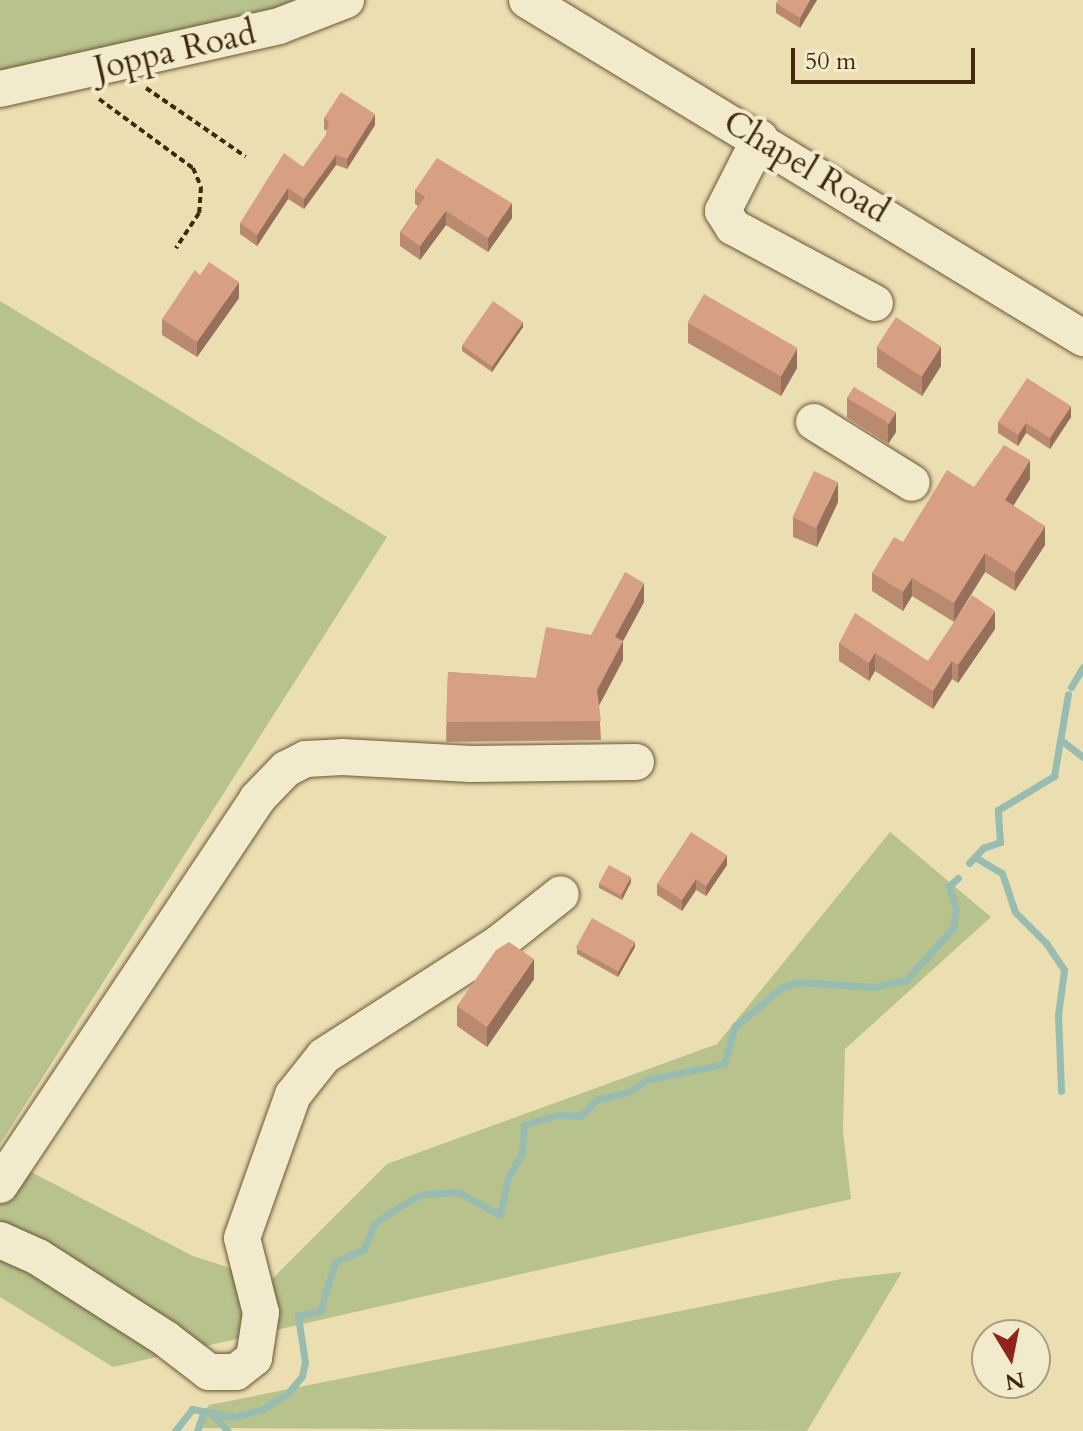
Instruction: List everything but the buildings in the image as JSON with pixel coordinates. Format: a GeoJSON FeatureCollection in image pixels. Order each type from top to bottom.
{"type":"FeatureCollection","features":[{"type":"Feature","properties":{"kind":"street","name":"Joppa Road"},"geometry":{"type":"LineString","coordinates":[[0,89],[123,64],[279,26],[346,0]]}},
{"type":"Feature","properties":{"kind":"street","name":"Chapel Road"},"geometry":{"type":"LineString","coordinates":[[527,0],[760,138],[1083,338]]}},
{"type":"Feature","properties":{"kind":"street"},"geometry":{"type":"LineString","coordinates":[[760,138],[723,211],[733,227],[875,303]]}},
{"type":"Feature","properties":{"kind":"street"},"geometry":{"type":"LineString","coordinates":[[814,422],[912,483]]}},
{"type":"Feature","properties":{"kind":"street"},"geometry":{"type":"LineString","coordinates":[[0,1185],[257,799],[286,769],[306,759],[342,757],[471,764],[636,762]]}},
{"type":"Feature","properties":{"kind":"street"},"geometry":{"type":"LineString","coordinates":[[0,1240],[38,1257],[166,1339],[209,1372],[236,1372],[254,1358],[261,1313],[242,1238],[293,1095],[324,1056],[498,944],[561,894]]}},
{"type":"Feature","properties":{"kind":"path"},"geometry":{"type":"LineString","coordinates":[[123,64],[149,91],[246,157]]}},
{"type":"Feature","properties":{"kind":"path"},"geometry":{"type":"LineString","coordinates":[[69,76],[193,168],[201,187],[199,213],[176,248]]}},
{"type":"Feature","properties":{"kind":"green space"},"geometry":{"type":"Polygon","coordinates":[[[0,0],[308,0],[82,62],[0,71],[0,0]]]}},
{"type":"Feature","properties":{"kind":"green space"},"geometry":{"type":"Polygon","coordinates":[[[0,301],[387,537],[0,1144],[0,301]]]}},
{"type":"Feature","properties":{"kind":"green space"},"geometry":{"type":"Polygon","coordinates":[[[890,832],[991,917],[845,1049],[843,1132],[851,1199],[113,1367],[0,1297],[0,1156],[193,1256],[270,1281],[387,1164],[717,1044],[890,832]]]}},
{"type":"Feature","properties":{"kind":"green space"},"geometry":{"type":"Polygon","coordinates":[[[902,1272],[807,1431],[196,1428],[209,1405],[841,1279],[902,1272]]]}},
{"type":"Feature","properties":{"kind":"waterway"},"geometry":{"type":"LineString","coordinates":[[1071,687],[1083,667]]}},
{"type":"Feature","properties":{"kind":"waterway"},"geometry":{"type":"LineString","coordinates":[[969,863],[983,848],[1000,842],[998,810],[1054,776],[1068,694]]}},
{"type":"Feature","properties":{"kind":"waterway"},"geometry":{"type":"LineString","coordinates":[[1061,740],[1083,757]]}},
{"type":"Feature","properties":{"kind":"waterway"},"geometry":{"type":"LineString","coordinates":[[975,857],[1002,873],[1015,912],[1046,943],[1064,970],[1058,1015],[1061,1091]]}},
{"type":"Feature","properties":{"kind":"waterway"},"geometry":{"type":"LineString","coordinates":[[175,1431],[192,1409],[235,1417],[263,1409],[287,1394],[302,1376],[305,1362],[298,1316],[320,1311],[335,1262],[364,1249],[374,1224],[422,1194],[458,1192],[500,1215],[508,1178],[522,1153],[524,1125],[557,1115],[581,1116],[596,1100],[629,1092],[646,1080],[724,1064],[735,1026],[783,987],[798,982],[874,987],[906,980],[953,928],[956,909],[949,886],[958,878]]}},
{"type":"Feature","properties":{"kind":"waterway"},"geometry":{"type":"LineString","coordinates":[[197,1431],[204,1411]]}},
{"type":"Feature","properties":{"kind":"waterway"},"geometry":{"type":"LineString","coordinates":[[212,1414],[228,1431]]}}]}
